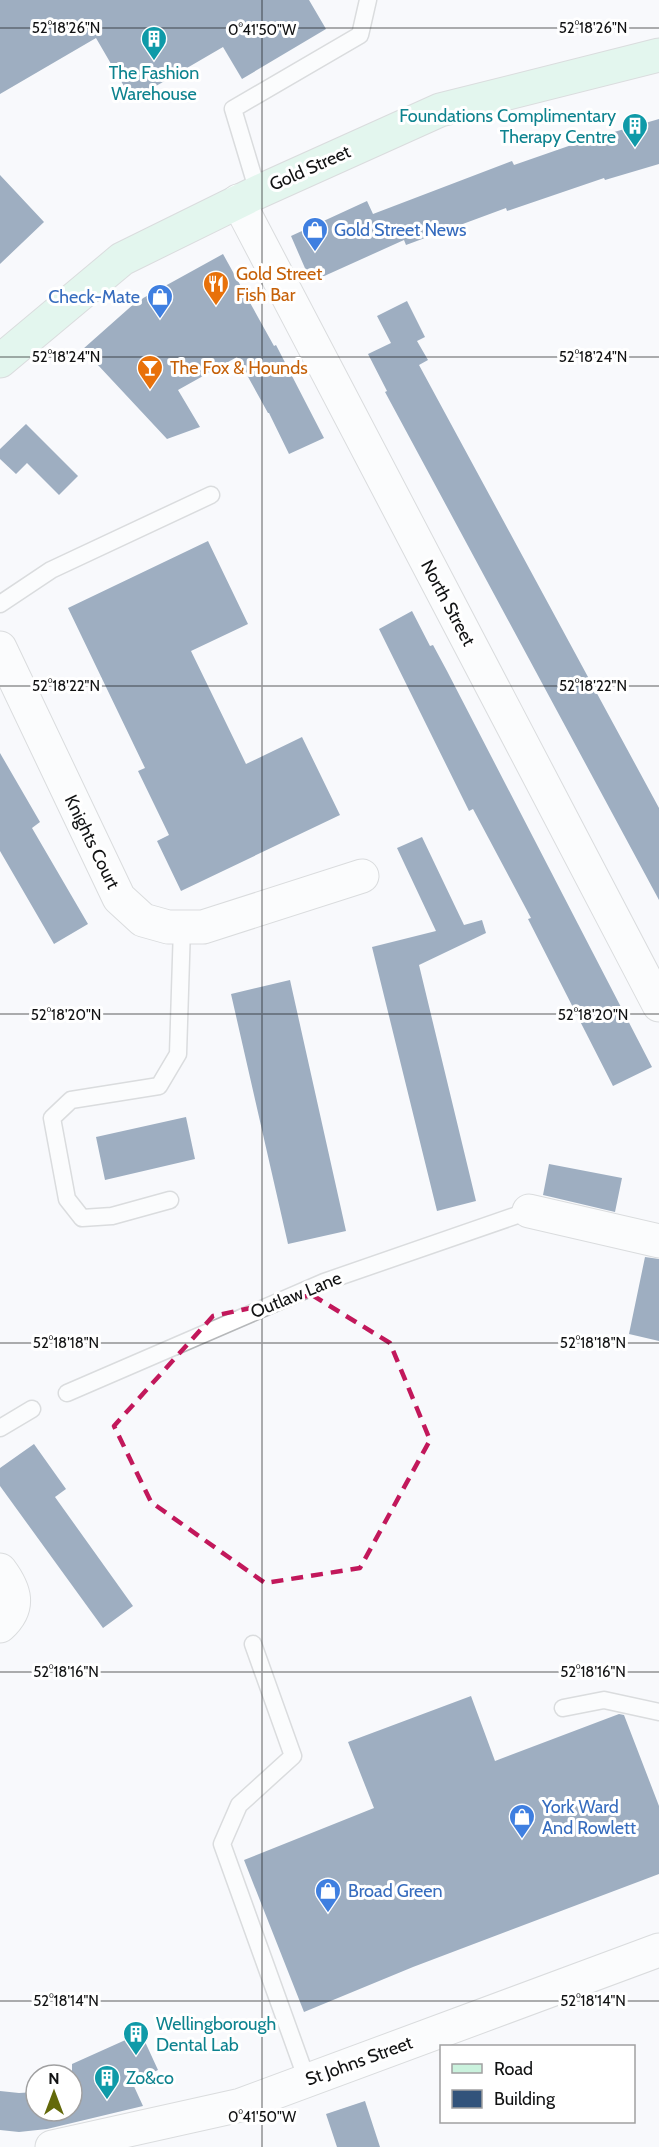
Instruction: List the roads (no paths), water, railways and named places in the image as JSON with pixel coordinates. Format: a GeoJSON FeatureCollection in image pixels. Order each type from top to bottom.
{"type":"FeatureCollection","features":[{"type":"Feature","properties":{"kind":"street","name":"Gold Street"},"geometry":{"type":"LineString","coordinates":[[0,361],[122,259],[248,196],[440,110],[659,55]]}},
{"type":"Feature","properties":{"kind":"street","name":"North Street"},"geometry":{"type":"LineString","coordinates":[[248,196],[659,1005]]}},
{"type":"Feature","properties":{"kind":"street","name":"Knights Court"},"geometry":{"type":"LineString","coordinates":[[0,648],[119,898],[143,920],[168,927],[203,927],[362,876]]}},
{"type":"Feature","properties":{"kind":"street"},"geometry":{"type":"LineString","coordinates":[[530,1211],[659,1241]]}},
{"type":"Feature","properties":{"kind":"street"},"geometry":{"type":"LineString","coordinates":[[0,1570],[8,1581],[14,1599],[13,1611],[0,1626]]}},
{"type":"Feature","properties":{"kind":"street","name":"St Johns Street"},"geometry":{"type":"LineString","coordinates":[[52,2147],[241,2105],[659,1950]]}},
{"type":"Feature","properties":{"kind":"lane"},"geometry":{"type":"LineString","coordinates":[[248,196],[233,109],[360,35],[368,0]]}},
{"type":"Feature","properties":{"kind":"lane"},"geometry":{"type":"LineString","coordinates":[[0,604],[51,570],[211,495]]}},
{"type":"Feature","properties":{"kind":"lane"},"geometry":{"type":"LineString","coordinates":[[170,1200],[112,1216],[82,1218],[67,1199],[52,1118],[71,1101],[159,1086],[178,1054],[182,927]]}},
{"type":"Feature","properties":{"kind":"lane","name":"Outlaw Lane"},"geometry":{"type":"LineString","coordinates":[[67,1393],[324,1282],[530,1211]]}},
{"type":"Feature","properties":{"kind":"lane"},"geometry":{"type":"LineString","coordinates":[[0,1428],[33,1409]]}},
{"type":"Feature","properties":{"kind":"lane"},"geometry":{"type":"LineString","coordinates":[[253,1644],[293,1756],[239,1805],[222,1844],[307,2080]]}},
{"type":"Feature","properties":{"kind":"lane"},"geometry":{"type":"LineString","coordinates":[[563,1708],[604,1700],[659,1712]]}},
{"type":"Feature","properties":{"kind":"place","name":"The Fashion Warehouse"},"geometry":{"type":"Point","coordinates":[154,62]}},
{"type":"Feature","properties":{"kind":"place","name":"Foundations Complimentary Therapy Centre"},"geometry":{"type":"Point","coordinates":[635,149]}},
{"type":"Feature","properties":{"kind":"place","name":"Gold Street News"},"geometry":{"type":"Point","coordinates":[315,253]}},
{"type":"Feature","properties":{"kind":"place","name":"Gold Street Fish Bar"},"geometry":{"type":"Point","coordinates":[216,307]}},
{"type":"Feature","properties":{"kind":"place","name":"Check-Mate"},"geometry":{"type":"Point","coordinates":[160,320]}},
{"type":"Feature","properties":{"kind":"place","name":"The Fox & Hounds"},"geometry":{"type":"Point","coordinates":[150,391]}},
{"type":"Feature","properties":{"kind":"place","name":"York Ward And Rowlett"},"geometry":{"type":"Point","coordinates":[522,1840]}},
{"type":"Feature","properties":{"kind":"place","name":"Broad Green"},"geometry":{"type":"Point","coordinates":[328,1914]}},
{"type":"Feature","properties":{"kind":"place","name":"Wellingborough Dental Lab"},"geometry":{"type":"Point","coordinates":[136,2057]}},
{"type":"Feature","properties":{"kind":"place","name":"Zo&co"},"geometry":{"type":"Point","coordinates":[107,2101]}}]}
